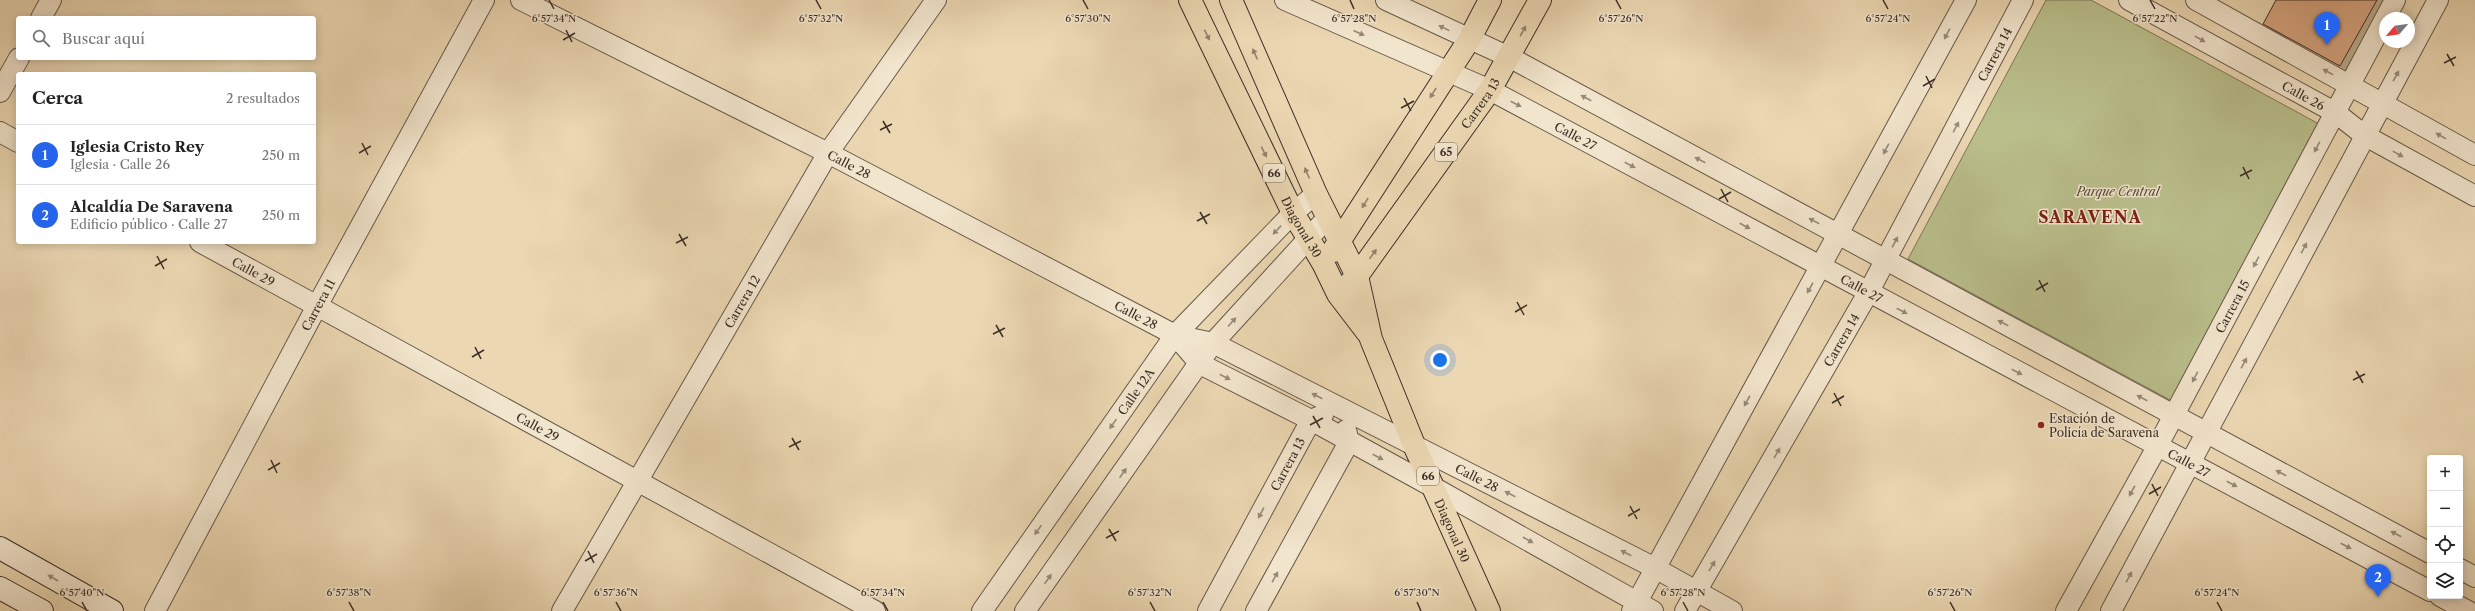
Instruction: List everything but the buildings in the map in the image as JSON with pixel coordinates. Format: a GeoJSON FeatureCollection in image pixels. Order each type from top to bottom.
{"type":"FeatureCollection","features":[{"type":"Feature","properties":{"kind":"main road","name":"Diagonal 30"},"geometry":{"type":"LineString","coordinates":[[1190,0],[1293,213],[1323,263],[1338,294],[1371,338]]}},
{"type":"Feature","properties":{"kind":"main road","name":"Diagonal 30"},"geometry":{"type":"LineString","coordinates":[[1231,0],[1316,194],[1357,276],[1371,338],[1414,445],[1489,611]]}},
{"type":"Feature","properties":{"kind":"main road"},"geometry":{"type":"LineString","coordinates":[[1323,263],[1340,242],[1446,72],[1469,40],[1490,0]]}},
{"type":"Feature","properties":{"kind":"main road","name":"Carrera 13"},"geometry":{"type":"LineString","coordinates":[[1338,294],[1357,276],[1490,90],[1540,0]]}},
{"type":"Feature","properties":{"kind":"street"},"geometry":{"type":"LineString","coordinates":[[42,16],[51,0]]}},
{"type":"Feature","properties":{"kind":"street","name":"Carrera 11"},"geometry":{"type":"LineString","coordinates":[[155,611],[317,306],[484,0]]}},
{"type":"Feature","properties":{"kind":"street","name":"Calle 28"},"geometry":{"type":"LineString","coordinates":[[521,0],[828,153],[1175,334],[1213,343],[1655,568],[1732,611]]}},
{"type":"Feature","properties":{"kind":"street","name":"Carrera 12"},"geometry":{"type":"LineString","coordinates":[[562,611],[828,153],[936,0]]}},
{"type":"Feature","properties":{"kind":"street","name":"Calle 27"},"geometry":{"type":"LineString","coordinates":[[1285,0],[1446,72],[1490,90],[2157,447],[2191,462],[2427,589]]}},
{"type":"Feature","properties":{"kind":"street"},"geometry":{"type":"LineString","coordinates":[[1386,0],[1469,40],[1509,57],[2427,551]]}},
{"type":"Feature","properties":{"kind":"street"},"geometry":{"type":"LineString","coordinates":[[1641,608],[1655,568],[1839,235],[1966,0]]}},
{"type":"Feature","properties":{"kind":"street","name":"Carrera 14"},"geometry":{"type":"LineString","coordinates":[[1685,611],[1868,293],[2023,0]]}},
{"type":"Feature","properties":{"kind":"street","name":"Calle 26"},"geometry":{"type":"LineString","coordinates":[[2129,0],[2336,113],[2364,135],[2475,196]]}},
{"type":"Feature","properties":{"kind":"street"},"geometry":{"type":"LineString","coordinates":[[2196,0],[2475,155]]}},
{"type":"Feature","properties":{"kind":"street","name":"Carrera 15"},"geometry":{"type":"LineString","coordinates":[[2066,611],[2157,447],[2395,0]]}},
{"type":"Feature","properties":{"kind":"street"},"geometry":{"type":"LineString","coordinates":[[2111,611],[2207,433],[2381,103],[2438,0]]}},
{"type":"Feature","properties":{"kind":"street"},"geometry":{"type":"LineString","coordinates":[[0,92],[18,60]]}},
{"type":"Feature","properties":{"kind":"street"},"geometry":{"type":"LineString","coordinates":[[0,132],[16,141]]}},
{"type":"Feature","properties":{"kind":"street","name":"Calle 12A"},"geometry":{"type":"LineString","coordinates":[[982,611],[1175,334],[1293,213],[1316,194]]}},
{"type":"Feature","properties":{"kind":"street"},"geometry":{"type":"LineString","coordinates":[[1025,611],[1200,364],[1213,343],[1307,237],[1328,217]]}},
{"type":"Feature","properties":{"kind":"street","name":"Calle 29"},"geometry":{"type":"LineString","coordinates":[[204,244],[875,611]]}},
{"type":"Feature","properties":{"kind":"street","name":"Calle 28"},"geometry":{"type":"LineString","coordinates":[[1175,334],[1200,364],[1311,420],[1433,487],[1641,608]]}},
{"type":"Feature","properties":{"kind":"street"},"geometry":{"type":"LineString","coordinates":[[1256,611],[1350,442],[1339,407],[1311,420]]}},
{"type":"Feature","properties":{"kind":"street","name":"Carrera 13"},"geometry":{"type":"LineString","coordinates":[[1208,611],[1311,420]]}},
{"type":"Feature","properties":{"kind":"street"},"geometry":{"type":"LineString","coordinates":[[0,548],[112,611]]}},
{"type":"Feature","properties":{"kind":"street"},"geometry":{"type":"LineString","coordinates":[[2463,571],[2475,577]]}},
{"type":"Feature","properties":{"kind":"street"},"geometry":{"type":"LineString","coordinates":[[0,588],[42,611]]}},
{"type":"Feature","properties":{"kind":"street"},"geometry":{"type":"LineString","coordinates":[[2446,599],[2468,611]]}},
{"type":"Feature","properties":{"kind":"green space","name":"Parque Central"},"geometry":{"type":"Polygon","coordinates":[[[2046,0],[2091,0],[2319,124],[2172,401],[1908,259],[2046,0]]]}},
{"type":"Feature","properties":{"kind":"place","name":"Iglesia Cristo Rey"},"geometry":{"type":"Point","coordinates":[2327,45]}},
{"type":"Feature","properties":{"kind":"place","name":"Estación de Policía de Saravena"},"geometry":{"type":"Point","coordinates":[2041,425]}},
{"type":"Feature","properties":{"kind":"place","name":"Alcaldía De Saravena"},"geometry":{"type":"Point","coordinates":[2378,597]}},
{"type":"Feature","properties":{"kind":"district","name":"SARAVENA"},"geometry":{"type":"Point","coordinates":[2090,217]}}]}
